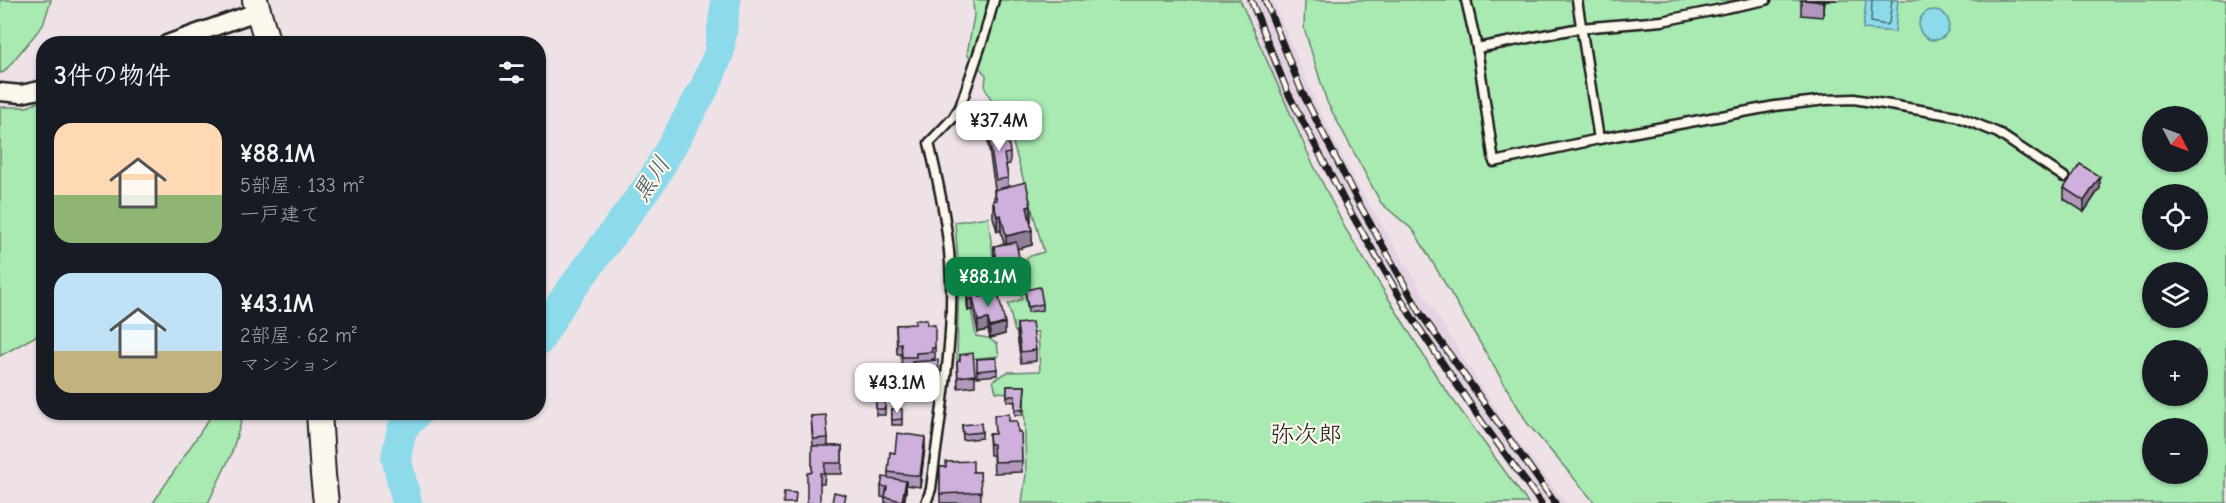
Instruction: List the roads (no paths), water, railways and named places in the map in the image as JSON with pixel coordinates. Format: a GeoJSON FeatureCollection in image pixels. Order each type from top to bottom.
{"type":"FeatureCollection","features":[{"type":"Feature","properties":{"kind":"main road"},"geometry":{"type":"LineString","coordinates":[[257,6],[266,36]]}},
{"type":"Feature","properties":{"kind":"main road"},"geometry":{"type":"LineString","coordinates":[[319,420],[326,503]]}},
{"type":"Feature","properties":{"kind":"street"},"geometry":{"type":"LineString","coordinates":[[186,36],[257,6]]}},
{"type":"Feature","properties":{"kind":"street"},"geometry":{"type":"LineString","coordinates":[[0,92],[21,94],[36,91]]}},
{"type":"Feature","properties":{"kind":"lane"},"geometry":{"type":"LineString","coordinates":[[926,503],[931,489],[950,334],[951,284],[947,233],[929,143],[953,118],[960,107],[994,0]]}},
{"type":"Feature","properties":{"kind":"lane"},"geometry":{"type":"LineString","coordinates":[[1466,0],[1477,48],[1494,162],[1599,139],[1775,106],[1854,99],[1956,116],[1998,133],[2064,177]]}},
{"type":"Feature","properties":{"kind":"lane"},"geometry":{"type":"LineString","coordinates":[[1577,0],[1599,139]]}},
{"type":"Feature","properties":{"kind":"lane"},"geometry":{"type":"LineString","coordinates":[[1477,48],[1580,28],[1662,21],[1766,0]]}},
{"type":"Feature","properties":{"kind":"water"},"geometry":{"type":"Polygon","coordinates":[[[1866,0],[1898,0],[1895,32],[1863,29],[1866,0]]]}},
{"type":"Feature","properties":{"kind":"water"},"geometry":{"type":"Polygon","coordinates":[[[1934,10],[1945,14],[1949,25],[1945,36],[1934,40],[1923,36],[1919,25],[1923,14],[1934,10]]]}},
{"type":"Feature","properties":{"kind":"waterway","name":"黒川"},"geometry":{"type":"LineString","coordinates":[[546,329],[564,299],[652,181],[706,85],[719,53],[726,0]]}},
{"type":"Feature","properties":{"kind":"waterway","name":"黒川"},"geometry":{"type":"LineString","coordinates":[[407,503],[396,457],[402,429],[410,420]]}},
{"type":"Feature","properties":{"kind":"railway"},"geometry":{"type":"LineString","coordinates":[[1251,0],[1288,93],[1347,206],[1411,316],[1482,422],[1541,503]]}},
{"type":"Feature","properties":{"kind":"railway"},"geometry":{"type":"LineString","coordinates":[[1265,0],[1302,92],[1357,200],[1421,314],[1555,503]]}},
{"type":"Feature","properties":{"kind":"district","name":"弥次郎"},"geometry":{"type":"Point","coordinates":[1306,434]}}]}
